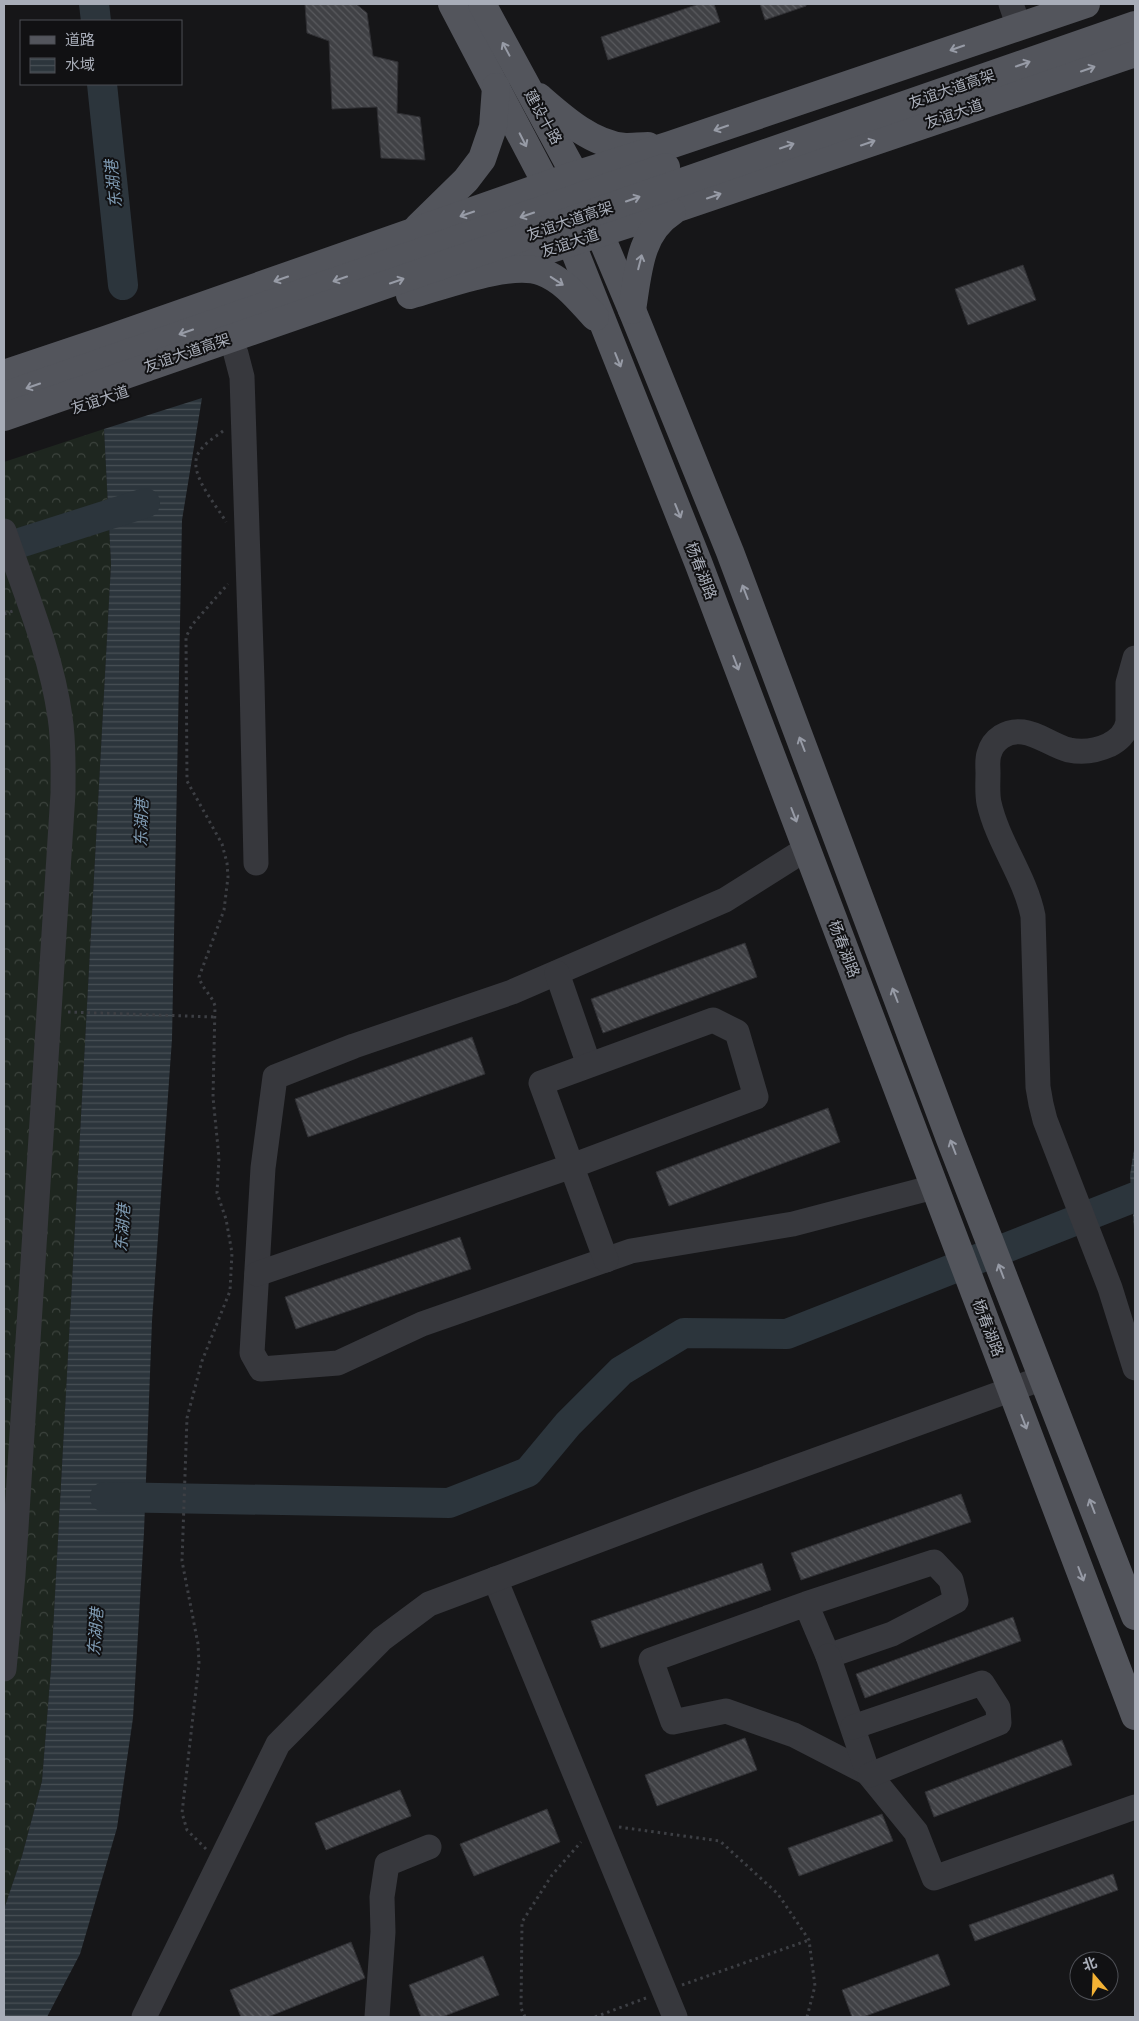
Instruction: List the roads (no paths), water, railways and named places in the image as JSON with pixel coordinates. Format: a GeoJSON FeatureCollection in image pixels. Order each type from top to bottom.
{"type":"FeatureCollection","features":[{"type":"Feature","properties":{"kind":"main road","name":"建设十路"},"geometry":{"type":"LineString","coordinates":[[452,4],[546,185]]}},
{"type":"Feature","properties":{"kind":"main road","name":"建设十路"},"geometry":{"type":"LineString","coordinates":[[482,4],[575,175],[600,233]]}},
{"type":"Feature","properties":{"kind":"main road"},"geometry":{"type":"LineString","coordinates":[[4,374],[575,175],[670,145],[1015,15],[1086,4]]}},
{"type":"Feature","properties":{"kind":"main road","name":"友谊大道高架"},"geometry":{"type":"LineString","coordinates":[[4,396],[1135,5]]}},
{"type":"Feature","properties":{"kind":"main road","name":"友谊大道高架"},"geometry":{"type":"LineString","coordinates":[[4,417],[1135,25]]}},
{"type":"Feature","properties":{"kind":"main road","name":"友谊大道"},"geometry":{"type":"LineString","coordinates":[[4,431],[410,295],[678,208],[1135,53]]}},
{"type":"Feature","properties":{"kind":"main road"},"geometry":{"type":"LineString","coordinates":[[525,85],[562,117],[582,131],[607,142],[624,147],[670,145]]}},
{"type":"Feature","properties":{"kind":"main road"},"geometry":{"type":"LineString","coordinates":[[412,233],[466,180],[482,159],[494,127],[496,86]]}},
{"type":"Feature","properties":{"kind":"main road","name":"杨春湖路"},"geometry":{"type":"LineString","coordinates":[[546,185],[571,242],[698,562],[1135,1716]]}},
{"type":"Feature","properties":{"kind":"main road"},"geometry":{"type":"LineString","coordinates":[[632,310],[639,263],[648,237],[660,219],[678,208]]}},
{"type":"Feature","properties":{"kind":"main road"},"geometry":{"type":"LineString","coordinates":[[600,233],[730,552],[970,1192],[1135,1616]]}},
{"type":"Feature","properties":{"kind":"main road"},"geometry":{"type":"LineString","coordinates":[[410,295],[506,269],[528,269],[542,272],[562,283],[605,329]]}},
{"type":"Feature","properties":{"kind":"street"},"geometry":{"type":"LineString","coordinates":[[236,354],[242,377],[252,672],[256,863]]}},
{"type":"Feature","properties":{"kind":"street"},"geometry":{"type":"LineString","coordinates":[[4,532],[48,661],[55,691],[61,726],[63,785],[13,1575],[4,1669]]}},
{"type":"Feature","properties":{"kind":"street"},"geometry":{"type":"LineString","coordinates":[[1135,658],[1128,683],[1127,729],[1122,736],[1112,743],[1096,750],[1082,752],[1054,745],[1023,732],[1010,733],[1000,736],[993,744],[988,756],[989,803],[995,822],[1024,887],[1033,916],[1038,1087],[1045,1120],[1110,1288],[1135,1368]]}},
{"type":"Feature","properties":{"kind":"street"},"geometry":{"type":"LineString","coordinates":[[806,849],[726,900],[512,992],[354,1046],[275,1077],[263,1168],[252,1353],[261,1369],[338,1363],[422,1324],[631,1251],[938,1197]]}},
{"type":"Feature","properties":{"kind":"street"},"geometry":{"type":"LineString","coordinates":[[557,972],[589,1065]]}},
{"type":"Feature","properties":{"kind":"street"},"geometry":{"type":"LineString","coordinates":[[257,1274],[572,1166],[756,1097],[737,1032],[713,1020],[541,1082],[572,1166],[606,1260]]}},
{"type":"Feature","properties":{"kind":"street"},"geometry":{"type":"LineString","coordinates":[[144,2017],[278,1744],[382,1639],[428,1604],[703,1501],[1012,1391],[1043,1378]]}},
{"type":"Feature","properties":{"kind":"street"},"geometry":{"type":"LineString","coordinates":[[828,1656],[892,1634],[956,1601],[950,1580],[934,1562],[806,1604],[651,1660],[674,1722],[726,1711],[794,1735],[869,1774],[999,1723],[998,1708],[982,1683],[853,1727]]}},
{"type":"Feature","properties":{"kind":"street"},"geometry":{"type":"LineString","coordinates":[[495,1579],[675,2017]]}},
{"type":"Feature","properties":{"kind":"street"},"geometry":{"type":"LineString","coordinates":[[806,1604],[828,1656],[869,1774],[916,1832],[934,1878],[1135,1806]]}},
{"type":"Feature","properties":{"kind":"street"},"geometry":{"type":"LineString","coordinates":[[377,2017],[383,1932],[382,1897],[387,1864],[429,1846]]}},
{"type":"Feature","properties":{"kind":"water"},"geometry":{"type":"Polygon","coordinates":[[[202,398],[182,520],[172,1039],[152,1321],[144,1532],[133,1718],[117,1828],[80,1954],[47,2017],[4,2017],[4,1909],[22,1856],[42,1781],[51,1668],[111,564],[104,429],[202,398]]]}},
{"type":"Feature","properties":{"kind":"water"},"geometry":{"type":"Polygon","coordinates":[[[1135,1144],[1135,1242],[1130,1175],[1135,1144]]]}},
{"type":"Feature","properties":{"kind":"waterway","name":"东湖港"},"geometry":{"type":"LineString","coordinates":[[94,4],[96,20]]}},
{"type":"Feature","properties":{"kind":"waterway","name":"东湖港"},"geometry":{"type":"LineString","coordinates":[[102,85],[123,285]]}},
{"type":"Feature","properties":{"kind":"waterway"},"geometry":{"type":"LineString","coordinates":[[4,548],[145,503]]}},
{"type":"Feature","properties":{"kind":"waterway"},"geometry":{"type":"LineString","coordinates":[[105,1497],[449,1503],[528,1472],[568,1424],[621,1371],[684,1333],[787,1334],[1135,1197]]}}]}
